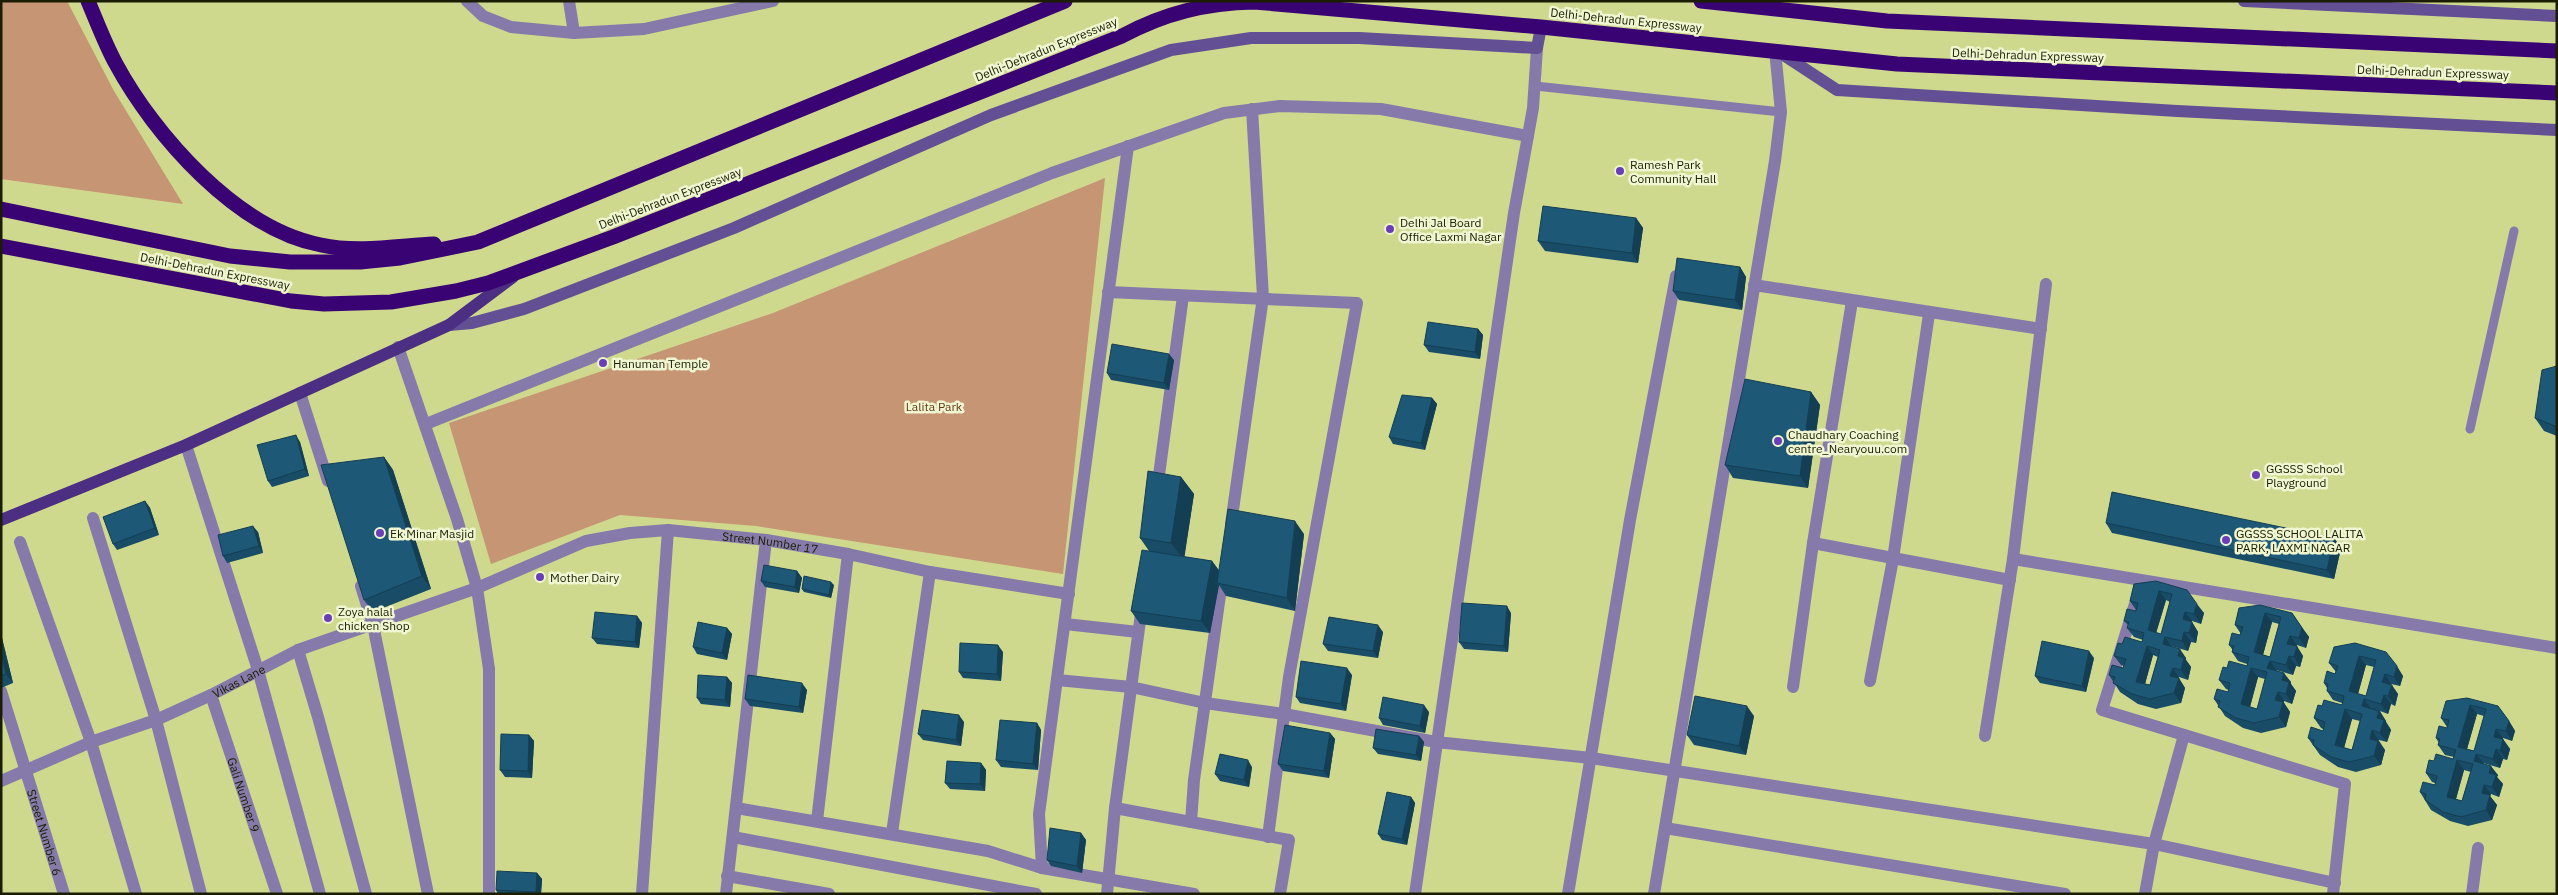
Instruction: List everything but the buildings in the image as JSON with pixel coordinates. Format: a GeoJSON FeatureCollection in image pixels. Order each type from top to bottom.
{"type":"FeatureCollection","features":[{"type":"Feature","properties":{"kind":"highway"},"geometry":{"type":"LineString","coordinates":[[88,1],[116,64],[144,107],[208,182],[241,211],[273,229],[320,245],[353,248],[478,242]]}},
{"type":"Feature","properties":{"kind":"highway","name":"Delhi-Dehradun Expressway"},"geometry":{"type":"LineString","coordinates":[[1,209],[230,256],[290,262],[351,263],[400,258],[478,242],[1065,1]]}},
{"type":"Feature","properties":{"kind":"highway"},"geometry":{"type":"LineString","coordinates":[[1701,1],[1887,21],[2557,51]]}},
{"type":"Feature","properties":{"kind":"highway","name":"Delhi-Dehradun Expressway"},"geometry":{"type":"LineString","coordinates":[[1,246],[257,296],[324,304],[366,303],[424,298],[456,291],[519,272],[1181,11],[1229,3],[1254,2],[1541,27],[1897,64],[2557,93]]}},
{"type":"Feature","properties":{"kind":"main road"},"geometry":{"type":"LineString","coordinates":[[1,520],[186,445],[449,324],[519,272]]}},
{"type":"Feature","properties":{"kind":"street"},"geometry":{"type":"LineString","coordinates":[[468,1],[483,16],[510,27],[574,33],[644,29],[773,1]]}},
{"type":"Feature","properties":{"kind":"street"},"geometry":{"type":"LineString","coordinates":[[569,1],[574,33]]}},
{"type":"Feature","properties":{"kind":"street"},"geometry":{"type":"LineString","coordinates":[[2244,1],[2557,16]]}},
{"type":"Feature","properties":{"kind":"street"},"geometry":{"type":"LineString","coordinates":[[1415,894],[1514,213],[1528,136],[1541,27]]}},
{"type":"Feature","properties":{"kind":"street"},"geometry":{"type":"LineString","coordinates":[[449,324],[472,323],[524,310],[734,228],[991,115],[1171,50],[1252,38],[1359,38],[1538,48]]}},
{"type":"Feature","properties":{"kind":"street"},"geometry":{"type":"LineString","coordinates":[[1654,894],[1781,112],[1775,50]]}},
{"type":"Feature","properties":{"kind":"street"},"geometry":{"type":"LineString","coordinates":[[1775,50],[1838,90],[2176,111],[2557,130]]}},
{"type":"Feature","properties":{"kind":"street"},"geometry":{"type":"LineString","coordinates":[[426,424],[1043,177],[1224,112],[1326,106],[1381,109],[1528,136]]}},
{"type":"Feature","properties":{"kind":"street"},"geometry":{"type":"LineString","coordinates":[[1228,539],[1263,297],[1252,109]]}},
{"type":"Feature","properties":{"kind":"street"},"geometry":{"type":"LineString","coordinates":[[1042,868],[1039,814],[1128,146]]}},
{"type":"Feature","properties":{"kind":"street"},"geometry":{"type":"LineString","coordinates":[[1568,894],[1630,520],[1677,271]]}},
{"type":"Feature","properties":{"kind":"street"},"geometry":{"type":"LineString","coordinates":[[1984,736],[2013,559],[2046,284]]}},
{"type":"Feature","properties":{"kind":"street"},"geometry":{"type":"LineString","coordinates":[[1754,285],[1929,314],[2040,329]]}},
{"type":"Feature","properties":{"kind":"street"},"geometry":{"type":"LineString","coordinates":[[1108,292],[1357,302],[1284,714],[1268,837]]}},
{"type":"Feature","properties":{"kind":"street"},"geometry":{"type":"LineString","coordinates":[[1155,504],[1183,296]]}},
{"type":"Feature","properties":{"kind":"street"},"geometry":{"type":"LineString","coordinates":[[1793,688],[1813,543],[1852,301]]}},
{"type":"Feature","properties":{"kind":"street"},"geometry":{"type":"LineString","coordinates":[[1870,681],[1893,559],[1929,314]]}},
{"type":"Feature","properties":{"kind":"street"},"geometry":{"type":"LineString","coordinates":[[398,347],[426,424],[477,588],[489,669],[488,860],[490,894]]}},
{"type":"Feature","properties":{"kind":"street"},"geometry":{"type":"LineString","coordinates":[[300,393],[332,495]]}},
{"type":"Feature","properties":{"kind":"street"},"geometry":{"type":"LineString","coordinates":[[186,445],[258,670],[320,894]]}},
{"type":"Feature","properties":{"kind":"street"},"geometry":{"type":"LineString","coordinates":[[93,518],[156,720],[200,894]]}},
{"type":"Feature","properties":{"kind":"street"},"geometry":{"type":"LineString","coordinates":[[642,894],[668,530]]}},
{"type":"Feature","properties":{"kind":"street","name":"Street Number 17"},"geometry":{"type":"LineString","coordinates":[[477,588],[586,541],[630,533],[668,530],[766,540],[848,554],[930,572],[1069,594]]}},
{"type":"Feature","properties":{"kind":"street"},"geometry":{"type":"LineString","coordinates":[[726,894],[766,540]]}},
{"type":"Feature","properties":{"kind":"street"},"geometry":{"type":"LineString","coordinates":[[20,542],[91,742],[136,894]]}},
{"type":"Feature","properties":{"kind":"street"},"geometry":{"type":"LineString","coordinates":[[1813,543],[2010,580]]}},
{"type":"Feature","properties":{"kind":"street"},"geometry":{"type":"LineString","coordinates":[[817,821],[848,554]]}},
{"type":"Feature","properties":{"kind":"street"},"geometry":{"type":"LineString","coordinates":[[1191,822],[1205,703],[1226,558]]}},
{"type":"Feature","properties":{"kind":"street"},"geometry":{"type":"LineString","coordinates":[[2013,559],[2557,648]]}},
{"type":"Feature","properties":{"kind":"street"},"geometry":{"type":"LineString","coordinates":[[892,833],[930,572]]}},
{"type":"Feature","properties":{"kind":"street"},"geometry":{"type":"LineString","coordinates":[[358,578],[373,625],[428,894]]}},
{"type":"Feature","properties":{"kind":"street"},"geometry":{"type":"LineString","coordinates":[[1057,680],[1131,687],[1205,703],[1284,714],[1436,742],[1591,758],[2154,844],[2334,888],[2345,784],[2102,710],[2143,579]]}},
{"type":"Feature","properties":{"kind":"street","name":"Vikas Lane"},"geometry":{"type":"LineString","coordinates":[[1,781],[91,742],[156,720],[211,695],[298,650],[477,588]]}},
{"type":"Feature","properties":{"kind":"street"},"geometry":{"type":"LineString","coordinates":[[1107,894],[1115,808],[1144,593]]}},
{"type":"Feature","properties":{"kind":"street"},"geometry":{"type":"LineString","coordinates":[[1065,624],[1138,632]]}},
{"type":"Feature","properties":{"kind":"street"},"geometry":{"type":"LineString","coordinates":[[298,650],[366,894]]}},
{"type":"Feature","properties":{"kind":"street","name":"Street Number 6"},"geometry":{"type":"LineString","coordinates":[[1,691],[64,894]]}},
{"type":"Feature","properties":{"kind":"street","name":"Gali Number 9"},"geometry":{"type":"LineString","coordinates":[[211,695],[277,894]]}},
{"type":"Feature","properties":{"kind":"street"},"geometry":{"type":"LineString","coordinates":[[2145,894],[2154,844],[2184,735]]}},
{"type":"Feature","properties":{"kind":"street"},"geometry":{"type":"LineString","coordinates":[[736,808],[892,833],[988,851],[1042,868],[1194,894]]}},
{"type":"Feature","properties":{"kind":"street"},"geometry":{"type":"LineString","coordinates":[[1115,808],[1289,840],[1280,894]]}},
{"type":"Feature","properties":{"kind":"street"},"geometry":{"type":"LineString","coordinates":[[1665,828],[2065,894]]}},
{"type":"Feature","properties":{"kind":"street"},"geometry":{"type":"LineString","coordinates":[[733,837],[1036,894]]}},
{"type":"Feature","properties":{"kind":"street"},"geometry":{"type":"LineString","coordinates":[[2472,894],[2478,848]]}},
{"type":"Feature","properties":{"kind":"street"},"geometry":{"type":"LineString","coordinates":[[727,876],[829,894]]}},
{"type":"Feature","properties":{"kind":"lane"},"geometry":{"type":"LineString","coordinates":[[1535,86],[1781,112]]}},
{"type":"Feature","properties":{"kind":"lane"},"geometry":{"type":"LineString","coordinates":[[2470,429],[2514,231]]}},
{"type":"Feature","properties":{"kind":"green space"},"geometry":{"type":"Polygon","coordinates":[[[1,1],[67,1],[114,91],[183,204],[1,179],[1,1]]]}},
{"type":"Feature","properties":{"kind":"green space","name":"Lalita Park"},"geometry":{"type":"Polygon","coordinates":[[[1105,178],[1063,574],[756,526],[620,515],[491,564],[449,423],[773,313],[1105,178]]]}},
{"type":"Feature","properties":{"kind":"place","name":"Ramesh Park Community Hall"},"geometry":{"type":"Point","coordinates":[1620,171]}},
{"type":"Feature","properties":{"kind":"place","name":"Delhi Jal Board Office Laxmi Nagar"},"geometry":{"type":"Point","coordinates":[1390,229]}},
{"type":"Feature","properties":{"kind":"place","name":"Hanuman Temple"},"geometry":{"type":"Point","coordinates":[603,363]}},
{"type":"Feature","properties":{"kind":"place","name":"Chaudhary Coaching centre_Nearyouu.com"},"geometry":{"type":"Point","coordinates":[1778,441]}},
{"type":"Feature","properties":{"kind":"place","name":"GGSSS School Playground"},"geometry":{"type":"Point","coordinates":[2256,475]}},
{"type":"Feature","properties":{"kind":"place","name":"Ek Minar Masjid"},"geometry":{"type":"Point","coordinates":[380,533]}},
{"type":"Feature","properties":{"kind":"place","name":"GGSSS SCHOOL LALITA PARK, LAXMI NAGAR"},"geometry":{"type":"Point","coordinates":[2226,540]}},
{"type":"Feature","properties":{"kind":"place","name":"Mother Dairy"},"geometry":{"type":"Point","coordinates":[540,577]}},
{"type":"Feature","properties":{"kind":"place","name":"Zoya halal chicken Shop"},"geometry":{"type":"Point","coordinates":[328,618]}}]}
